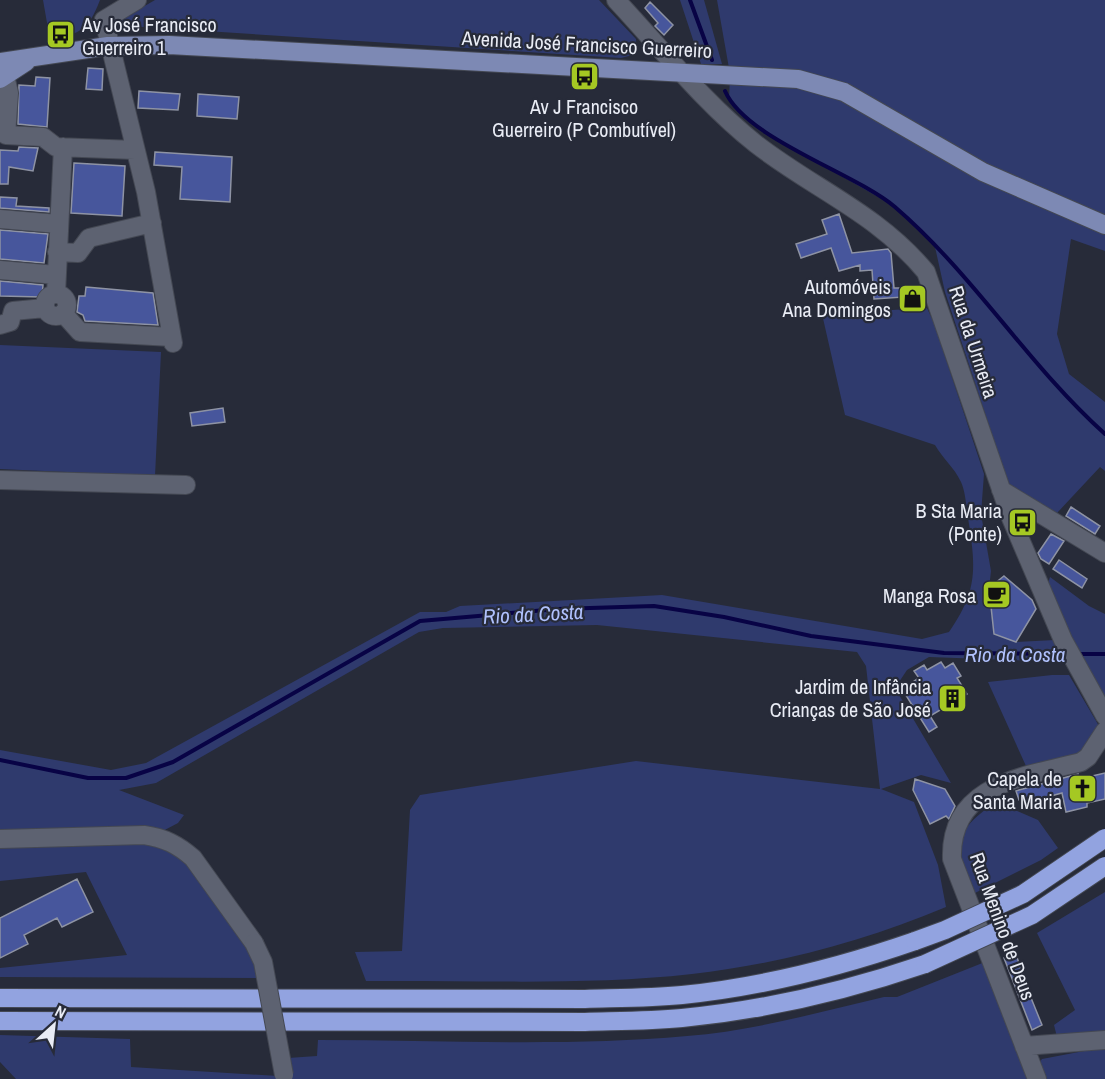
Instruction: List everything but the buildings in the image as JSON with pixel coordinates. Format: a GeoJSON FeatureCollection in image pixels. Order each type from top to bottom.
{"type":"FeatureCollection","features":[{"type":"Feature","properties":{"kind":"highway"},"geometry":{"type":"LineString","coordinates":[[0,998],[585,999],[682,995],[784,978],[858,961],[945,930],[1023,894],[1105,838]]}},
{"type":"Feature","properties":{"kind":"highway"},"geometry":{"type":"LineString","coordinates":[[0,1021],[585,1022],[682,1018],[780,1003],[863,985],[925,964],[1032,915],[1105,866]]}},
{"type":"Feature","properties":{"kind":"main road","name":"Avenida José Francisco Guerreiro"},"geometry":{"type":"LineString","coordinates":[[2,72],[34,57],[108,46],[169,45],[798,79],[844,92],[983,172],[1105,225]]}},
{"type":"Feature","properties":{"kind":"street"},"geometry":{"type":"LineString","coordinates":[[63,147],[55,305],[80,332],[173,340],[152,223],[108,46],[104,20],[108,0]]}},
{"type":"Feature","properties":{"kind":"street"},"geometry":{"type":"LineString","coordinates":[[104,20],[137,0]]}},
{"type":"Feature","properties":{"kind":"street","name":"Rua da Urmeira"},"geometry":{"type":"LineString","coordinates":[[616,0],[734,126],[758,145],[881,226],[905,247],[926,272],[1001,490],[1063,640],[1105,716]]}},
{"type":"Feature","properties":{"kind":"street"},"geometry":{"type":"LineString","coordinates":[[2,72],[9,93],[6,135],[43,137],[56,147],[135,150]]}},
{"type":"Feature","properties":{"kind":"street"},"geometry":{"type":"LineString","coordinates":[[0,219],[58,224]]}},
{"type":"Feature","properties":{"kind":"street"},"geometry":{"type":"LineString","coordinates":[[57,252],[78,253],[89,238],[152,223]]}},
{"type":"Feature","properties":{"kind":"street"},"geometry":{"type":"LineString","coordinates":[[0,270],[57,275]]}},
{"type":"Feature","properties":{"kind":"street"},"geometry":{"type":"LineString","coordinates":[[0,325],[10,322],[13,311],[55,305]]}},
{"type":"Feature","properties":{"kind":"street"},"geometry":{"type":"LineString","coordinates":[[0,480],[186,485]]}},
{"type":"Feature","properties":{"kind":"street"},"geometry":{"type":"LineString","coordinates":[[1001,490],[1105,553]]}},
{"type":"Feature","properties":{"kind":"street","name":"Rua Menino de Deus"},"geometry":{"type":"LineString","coordinates":[[1037,1079],[952,859],[952,843],[965,813],[982,795],[1012,778],[1082,762],[1088,757],[1105,731]]}},
{"type":"Feature","properties":{"kind":"street"},"geometry":{"type":"LineString","coordinates":[[0,839],[144,835],[162,838],[180,847],[193,858],[254,943],[263,962],[285,1077]]}},
{"type":"Feature","properties":{"kind":"street"},"geometry":{"type":"LineString","coordinates":[[1024,1046],[1105,1040]]}},
{"type":"Feature","properties":{"kind":"shaded area"},"geometry":{"type":"Polygon","coordinates":[[[43,0],[100,0],[91,18],[82,29],[50,40],[43,0]]]}},
{"type":"Feature","properties":{"kind":"shaded area"},"geometry":{"type":"Polygon","coordinates":[[[155,0],[599,0],[636,39],[637,54],[621,58],[112,25],[155,0]]]}},
{"type":"Feature","properties":{"kind":"shaded area"},"geometry":{"type":"Polygon","coordinates":[[[680,0],[704,0],[722,64],[701,64],[680,0]]]}},
{"type":"Feature","properties":{"kind":"shaded area"},"geometry":{"type":"Polygon","coordinates":[[[717,0],[1105,0],[1105,251],[1071,239],[1057,334],[1069,374],[1105,402],[1105,471],[1100,467],[1057,513],[1009,486],[945,292],[935,247],[894,206],[768,134],[729,101],[730,74],[717,0]]]}},
{"type":"Feature","properties":{"kind":"shaded area"},"geometry":{"type":"Polygon","coordinates":[[[927,308],[984,474],[981,514],[991,571],[989,589],[994,634],[1016,642],[1055,640],[1065,662],[929,657],[907,670],[895,688],[951,783],[921,775],[881,789],[914,802],[938,865],[946,907],[853,941],[725,970],[611,980],[366,981],[355,952],[402,951],[410,810],[420,795],[636,761],[880,789],[866,666],[857,652],[597,625],[443,628],[419,632],[156,783],[119,790],[184,815],[178,823],[159,833],[0,834],[0,750],[111,770],[146,763],[420,612],[446,612],[460,606],[662,595],[922,639],[949,632],[965,604],[972,578],[971,536],[961,482],[935,445],[845,415],[822,314],[927,308]]]}},
{"type":"Feature","properties":{"kind":"shaded area"},"geometry":{"type":"Polygon","coordinates":[[[0,345],[161,352],[155,476],[0,469],[0,345]]]}},
{"type":"Feature","properties":{"kind":"shaded area"},"geometry":{"type":"Polygon","coordinates":[[[1050,577],[1089,606],[1105,614],[1105,699],[1085,670],[1047,587],[1050,577]]]}},
{"type":"Feature","properties":{"kind":"shaded area"},"geometry":{"type":"Polygon","coordinates":[[[1069,675],[1099,726],[1079,757],[1031,769],[1026,766],[988,682],[1069,675]]]}},
{"type":"Feature","properties":{"kind":"shaded area"},"geometry":{"type":"Polygon","coordinates":[[[996,802],[1038,820],[1058,848],[1041,860],[975,893],[963,864],[960,852],[961,842],[971,822],[996,802]]]}},
{"type":"Feature","properties":{"kind":"shaded area"},"geometry":{"type":"Polygon","coordinates":[[[149,842],[184,858],[250,946],[260,978],[0,977],[0,968],[127,955],[86,872],[0,881],[0,846],[149,842]]]}},
{"type":"Feature","properties":{"kind":"shaded area"},"geometry":{"type":"Polygon","coordinates":[[[1105,892],[1105,1036],[1057,1037],[1054,1025],[1075,1010],[1037,933],[1105,892]]]}},
{"type":"Feature","properties":{"kind":"shaded area"},"geometry":{"type":"Polygon","coordinates":[[[985,962],[1031,1079],[16,1079],[0,1062],[0,1035],[130,1039],[131,1067],[278,1076],[288,1058],[317,1056],[318,1040],[549,1042],[712,1034],[786,1020],[884,997],[897,997],[985,962]]]}},
{"type":"Feature","properties":{"kind":"shaded area"},"geometry":{"type":"Polygon","coordinates":[[[1105,1047],[1105,1079],[1044,1079],[1039,1063],[1042,1059],[1105,1047]]]}},
{"type":"Feature","properties":{"kind":"waterway"},"geometry":{"type":"LineString","coordinates":[[690,0],[712,60]]}},
{"type":"Feature","properties":{"kind":"waterway"},"geometry":{"type":"LineString","coordinates":[[725,91],[737,108],[755,125],[777,140],[877,194],[924,233],[1051,379],[1105,434]]}},
{"type":"Feature","properties":{"kind":"waterway","name":"Rio da Costa"},"geometry":{"type":"LineString","coordinates":[[0,760],[88,778],[126,778],[173,762],[420,621],[558,609],[654,606],[724,617],[811,636],[944,653],[1063,654]]}},
{"type":"Feature","properties":{"kind":"waterway","name":"Rio da Costa"},"geometry":{"type":"LineString","coordinates":[[1076,654],[1105,654]]}},
{"type":"Feature","properties":{"kind":"place","name":"Av José Francisco Guerreiro 1"},"geometry":{"type":"Point","coordinates":[61,35]}},
{"type":"Feature","properties":{"kind":"place","name":"Av J Francisco Guerreiro (P Combutível)"},"geometry":{"type":"Point","coordinates":[584,76]}},
{"type":"Feature","properties":{"kind":"place","name":"Automóveis Ana Domingos"},"geometry":{"type":"Point","coordinates":[912,298]}},
{"type":"Feature","properties":{"kind":"place","name":"B Sta Maria (Ponte)"},"geometry":{"type":"Point","coordinates":[1023,522]}},
{"type":"Feature","properties":{"kind":"place","name":"Manga Rosa"},"geometry":{"type":"Point","coordinates":[997,595]}},
{"type":"Feature","properties":{"kind":"place","name":"Jardim de Infância Crianças de São José"},"geometry":{"type":"Point","coordinates":[952,698]}},
{"type":"Feature","properties":{"kind":"place","name":"Capela de Santa Maria"},"geometry":{"type":"Point","coordinates":[1083,789]}}]}
